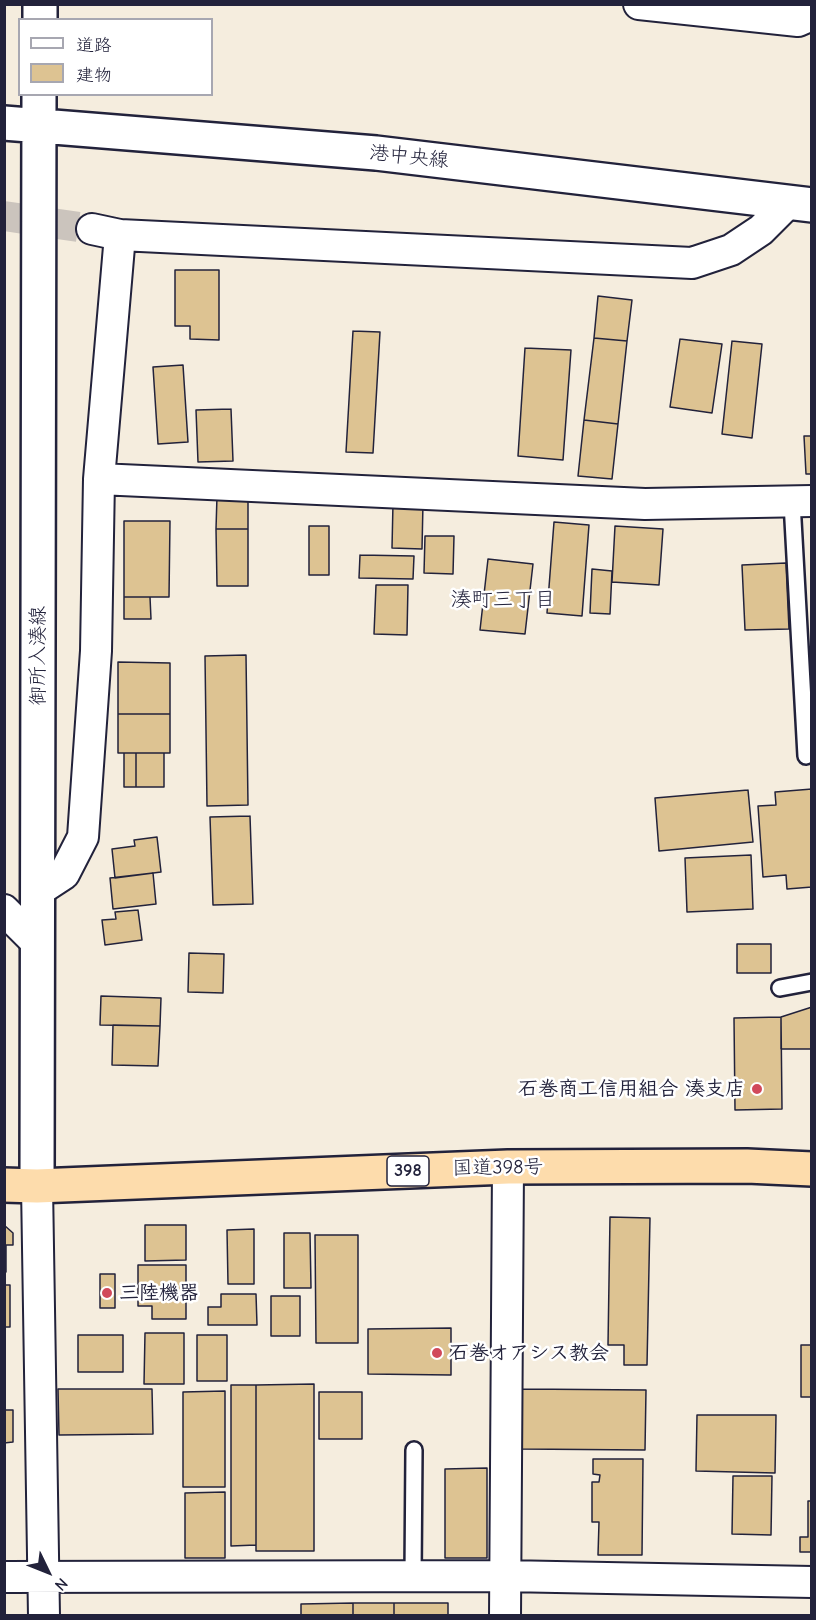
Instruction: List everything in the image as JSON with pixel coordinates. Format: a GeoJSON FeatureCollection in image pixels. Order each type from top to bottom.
{"type":"FeatureCollection","features":[{"type":"Feature","properties":{"kind":"highway","name":"国道398号"},"geometry":{"type":"LineString","coordinates":[[4,1185],[37,1186],[508,1167],[747,1166],[812,1169]]}},
{"type":"Feature","properties":{"kind":"street"},"geometry":{"type":"LineString","coordinates":[[639,4],[798,21],[812,15]]}},
{"type":"Feature","properties":{"kind":"street","name":"御所入湊線"},"geometry":{"type":"LineString","coordinates":[[37,1186],[39,96]]}},
{"type":"Feature","properties":{"kind":"street","name":"港中央線"},"geometry":{"type":"LineString","coordinates":[[4,123],[376,153],[800,204]]}},
{"type":"Feature","properties":{"kind":"street"},"geometry":{"type":"LineString","coordinates":[[38,891],[64,874],[83,837],[96,651],[106,232],[692,263],[731,250],[800,204]]}},
{"type":"Feature","properties":{"kind":"street"},"geometry":{"type":"LineString","coordinates":[[99,480],[645,504],[802,501]]}},
{"type":"Feature","properties":{"kind":"street"},"geometry":{"type":"LineString","coordinates":[[4,910],[37,943]]}},
{"type":"Feature","properties":{"kind":"street"},"geometry":{"type":"LineString","coordinates":[[505,1616],[508,1167]]}},
{"type":"Feature","properties":{"kind":"street"},"geometry":{"type":"LineString","coordinates":[[37,1186],[44,1616]]}},
{"type":"Feature","properties":{"kind":"street"},"geometry":{"type":"LineString","coordinates":[[4,1577],[505,1576],[812,1582]]}},
{"type":"Feature","properties":{"kind":"lane"},"geometry":{"type":"LineString","coordinates":[[802,501],[806,756]]}},
{"type":"Feature","properties":{"kind":"lane"},"geometry":{"type":"LineString","coordinates":[[780,988],[812,982]]}},
{"type":"Feature","properties":{"kind":"lane"},"geometry":{"type":"LineString","coordinates":[[413,1576],[414,1449]]}},
{"type":"Feature","properties":{"kind":"building"},"geometry":{"type":"Polygon","coordinates":[[[175,270],[219,270],[219,340],[190,339],[190,326],[175,326],[175,270]]]}},
{"type":"Feature","properties":{"kind":"building"},"geometry":{"type":"Polygon","coordinates":[[[598,296],[632,300],[627,341],[594,338],[598,296]]]}},
{"type":"Feature","properties":{"kind":"building"},"geometry":{"type":"Polygon","coordinates":[[[353,331],[380,332],[373,453],[346,452],[353,331]]]}},
{"type":"Feature","properties":{"kind":"building"},"geometry":{"type":"Polygon","coordinates":[[[594,338],[627,341],[618,424],[584,420],[594,338]]]}},
{"type":"Feature","properties":{"kind":"building"},"geometry":{"type":"Polygon","coordinates":[[[680,339],[722,344],[712,413],[670,407],[680,339]]]}},
{"type":"Feature","properties":{"kind":"building"},"geometry":{"type":"Polygon","coordinates":[[[732,341],[762,344],[752,438],[722,434],[732,341]]]}},
{"type":"Feature","properties":{"kind":"building"},"geometry":{"type":"Polygon","coordinates":[[[525,348],[571,350],[563,460],[518,456],[525,348]]]}},
{"type":"Feature","properties":{"kind":"building"},"geometry":{"type":"Polygon","coordinates":[[[183,365],[188,442],[158,444],[153,367],[183,365]]]}},
{"type":"Feature","properties":{"kind":"building"},"geometry":{"type":"Polygon","coordinates":[[[231,409],[233,461],[198,462],[196,410],[231,409]]]}},
{"type":"Feature","properties":{"kind":"building"},"geometry":{"type":"Polygon","coordinates":[[[584,420],[618,424],[612,479],[578,476],[584,420]]]}},
{"type":"Feature","properties":{"kind":"building"},"geometry":{"type":"Polygon","coordinates":[[[804,436],[812,436],[812,474],[806,474],[804,436]]]}},
{"type":"Feature","properties":{"kind":"building"},"geometry":{"type":"Polygon","coordinates":[[[217,496],[248,496],[248,529],[216,529],[217,496]]]}},
{"type":"Feature","properties":{"kind":"building"},"geometry":{"type":"Polygon","coordinates":[[[393,503],[423,503],[422,549],[392,548],[393,503]]]}},
{"type":"Feature","properties":{"kind":"building"},"geometry":{"type":"Polygon","coordinates":[[[124,521],[170,521],[169,597],[124,597],[124,521]]]}},
{"type":"Feature","properties":{"kind":"building"},"geometry":{"type":"Polygon","coordinates":[[[554,522],[589,525],[582,616],[547,613],[554,522]]]}},
{"type":"Feature","properties":{"kind":"building"},"geometry":{"type":"Polygon","coordinates":[[[309,526],[329,526],[329,575],[309,575],[309,526]]]}},
{"type":"Feature","properties":{"kind":"building"},"geometry":{"type":"Polygon","coordinates":[[[615,526],[663,529],[659,585],[612,582],[615,526]]]}},
{"type":"Feature","properties":{"kind":"building"},"geometry":{"type":"Polygon","coordinates":[[[216,529],[248,529],[248,586],[217,586],[216,529]]]}},
{"type":"Feature","properties":{"kind":"building"},"geometry":{"type":"Polygon","coordinates":[[[425,536],[454,536],[453,574],[424,573],[425,536]]]}},
{"type":"Feature","properties":{"kind":"building"},"geometry":{"type":"Polygon","coordinates":[[[360,555],[414,556],[413,579],[359,578],[360,555]]]}},
{"type":"Feature","properties":{"kind":"building"},"geometry":{"type":"Polygon","coordinates":[[[488,559],[533,564],[525,634],[480,630],[488,559]]]}},
{"type":"Feature","properties":{"kind":"building"},"geometry":{"type":"Polygon","coordinates":[[[786,563],[789,629],[745,630],[742,565],[786,563]]]}},
{"type":"Feature","properties":{"kind":"building"},"geometry":{"type":"Polygon","coordinates":[[[592,569],[612,571],[610,614],[590,613],[592,569]]]}},
{"type":"Feature","properties":{"kind":"building"},"geometry":{"type":"Polygon","coordinates":[[[376,585],[408,585],[407,635],[374,634],[376,585]]]}},
{"type":"Feature","properties":{"kind":"building"},"geometry":{"type":"Polygon","coordinates":[[[124,597],[150,597],[151,619],[124,619],[124,597]]]}},
{"type":"Feature","properties":{"kind":"building"},"geometry":{"type":"Polygon","coordinates":[[[246,655],[248,805],[207,806],[205,656],[246,655]]]}},
{"type":"Feature","properties":{"kind":"building"},"geometry":{"type":"Polygon","coordinates":[[[118,662],[170,663],[170,714],[118,714],[118,662]]]}},
{"type":"Feature","properties":{"kind":"building"},"geometry":{"type":"Polygon","coordinates":[[[118,714],[170,714],[170,753],[118,753],[118,714]]]}},
{"type":"Feature","properties":{"kind":"building"},"geometry":{"type":"Polygon","coordinates":[[[124,753],[136,753],[136,787],[124,787],[124,753]]]}},
{"type":"Feature","properties":{"kind":"building"},"geometry":{"type":"Polygon","coordinates":[[[136,753],[164,753],[164,787],[136,787],[136,753]]]}},
{"type":"Feature","properties":{"kind":"building"},"geometry":{"type":"Polygon","coordinates":[[[812,789],[812,887],[787,889],[786,875],[763,877],[758,806],[776,805],[775,792],[812,789]]]}},
{"type":"Feature","properties":{"kind":"building"},"geometry":{"type":"Polygon","coordinates":[[[748,790],[753,842],[659,851],[655,798],[748,790]]]}},
{"type":"Feature","properties":{"kind":"building"},"geometry":{"type":"Polygon","coordinates":[[[250,816],[253,904],[213,905],[210,817],[250,816]]]}},
{"type":"Feature","properties":{"kind":"building"},"geometry":{"type":"Polygon","coordinates":[[[157,837],[161,872],[115,878],[112,849],[135,846],[134,840],[157,837]]]}},
{"type":"Feature","properties":{"kind":"building"},"geometry":{"type":"Polygon","coordinates":[[[751,855],[753,909],[687,912],[685,858],[751,855]]]}},
{"type":"Feature","properties":{"kind":"building"},"geometry":{"type":"Polygon","coordinates":[[[153,873],[156,904],[113,909],[110,878],[153,873]]]}},
{"type":"Feature","properties":{"kind":"building"},"geometry":{"type":"Polygon","coordinates":[[[138,910],[142,940],[105,945],[102,920],[116,919],[115,912],[138,910]]]}},
{"type":"Feature","properties":{"kind":"building"},"geometry":{"type":"Polygon","coordinates":[[[737,944],[771,944],[771,973],[737,973],[737,944]]]}},
{"type":"Feature","properties":{"kind":"building"},"geometry":{"type":"Polygon","coordinates":[[[189,953],[224,954],[223,993],[188,992],[189,953]]]}},
{"type":"Feature","properties":{"kind":"building"},"geometry":{"type":"Polygon","coordinates":[[[101,996],[161,998],[160,1026],[100,1025],[101,996]]]}},
{"type":"Feature","properties":{"kind":"building"},"geometry":{"type":"Polygon","coordinates":[[[812,1007],[812,1049],[781,1049],[781,1017],[812,1007]]]}},
{"type":"Feature","properties":{"kind":"building"},"geometry":{"type":"Polygon","coordinates":[[[781,1017],[782,1109],[735,1110],[734,1018],[781,1017]]]}},
{"type":"Feature","properties":{"kind":"building"},"geometry":{"type":"Polygon","coordinates":[[[113,1025],[160,1026],[158,1066],[112,1065],[113,1025]]]}},
{"type":"Feature","properties":{"kind":"building"},"geometry":{"type":"Polygon","coordinates":[[[610,1217],[650,1218],[647,1365],[624,1365],[624,1345],[608,1345],[610,1217]]]}},
{"type":"Feature","properties":{"kind":"building"},"geometry":{"type":"Polygon","coordinates":[[[4,1225],[13,1233],[13,1245],[6,1245],[6,1272],[4,1225]]]}},
{"type":"Feature","properties":{"kind":"building"},"geometry":{"type":"Polygon","coordinates":[[[145,1225],[186,1225],[186,1260],[145,1261],[145,1225]]]}},
{"type":"Feature","properties":{"kind":"building"},"geometry":{"type":"Polygon","coordinates":[[[254,1229],[254,1284],[228,1284],[227,1230],[254,1229]]]}},
{"type":"Feature","properties":{"kind":"building"},"geometry":{"type":"Polygon","coordinates":[[[284,1233],[310,1233],[311,1288],[284,1288],[284,1233]]]}},
{"type":"Feature","properties":{"kind":"building"},"geometry":{"type":"Polygon","coordinates":[[[315,1235],[358,1235],[358,1343],[316,1343],[315,1235]]]}},
{"type":"Feature","properties":{"kind":"building"},"geometry":{"type":"Polygon","coordinates":[[[138,1265],[186,1265],[186,1319],[152,1319],[152,1306],[138,1306],[138,1265]]]}},
{"type":"Feature","properties":{"kind":"building"},"geometry":{"type":"Polygon","coordinates":[[[100,1274],[115,1274],[115,1308],[100,1308],[100,1274]]]}},
{"type":"Feature","properties":{"kind":"building"},"geometry":{"type":"Polygon","coordinates":[[[4,1285],[10,1285],[10,1327],[4,1327],[4,1285]]]}},
{"type":"Feature","properties":{"kind":"building"},"geometry":{"type":"Polygon","coordinates":[[[221,1294],[256,1294],[257,1325],[208,1325],[208,1307],[221,1307],[221,1294]]]}},
{"type":"Feature","properties":{"kind":"building"},"geometry":{"type":"Polygon","coordinates":[[[271,1296],[300,1296],[300,1336],[271,1336],[271,1296]]]}},
{"type":"Feature","properties":{"kind":"building"},"geometry":{"type":"Polygon","coordinates":[[[451,1328],[451,1375],[368,1374],[368,1329],[451,1328]]]}},
{"type":"Feature","properties":{"kind":"building"},"geometry":{"type":"Polygon","coordinates":[[[145,1333],[184,1333],[184,1384],[144,1384],[145,1333]]]}},
{"type":"Feature","properties":{"kind":"building"},"geometry":{"type":"Polygon","coordinates":[[[78,1335],[123,1335],[123,1372],[78,1372],[78,1335]]]}},
{"type":"Feature","properties":{"kind":"building"},"geometry":{"type":"Polygon","coordinates":[[[197,1335],[227,1335],[227,1381],[197,1381],[197,1335]]]}},
{"type":"Feature","properties":{"kind":"building"},"geometry":{"type":"Polygon","coordinates":[[[801,1345],[812,1345],[812,1397],[801,1397],[801,1345]]]}},
{"type":"Feature","properties":{"kind":"building"},"geometry":{"type":"Polygon","coordinates":[[[314,1384],[314,1551],[256,1551],[256,1385],[314,1384]]]}},
{"type":"Feature","properties":{"kind":"building"},"geometry":{"type":"Polygon","coordinates":[[[231,1385],[256,1385],[256,1545],[231,1546],[231,1385]]]}},
{"type":"Feature","properties":{"kind":"building"},"geometry":{"type":"Polygon","coordinates":[[[58,1389],[152,1389],[153,1434],[59,1435],[58,1389]]]}},
{"type":"Feature","properties":{"kind":"building"},"geometry":{"type":"Polygon","coordinates":[[[521,1389],[646,1390],[645,1450],[520,1449],[521,1389]]]}},
{"type":"Feature","properties":{"kind":"building"},"geometry":{"type":"Polygon","coordinates":[[[225,1391],[225,1487],[183,1487],[183,1392],[225,1391]]]}},
{"type":"Feature","properties":{"kind":"building"},"geometry":{"type":"Polygon","coordinates":[[[319,1392],[362,1392],[362,1439],[319,1439],[319,1392]]]}},
{"type":"Feature","properties":{"kind":"building"},"geometry":{"type":"Polygon","coordinates":[[[4,1410],[13,1410],[13,1442],[4,1443],[4,1410]]]}},
{"type":"Feature","properties":{"kind":"building"},"geometry":{"type":"Polygon","coordinates":[[[697,1415],[776,1415],[775,1473],[696,1471],[697,1415]]]}},
{"type":"Feature","properties":{"kind":"building"},"geometry":{"type":"Polygon","coordinates":[[[593,1459],[643,1459],[642,1555],[598,1555],[599,1522],[592,1522],[592,1482],[599,1482],[600,1475],[593,1474],[593,1459]]]}},
{"type":"Feature","properties":{"kind":"building"},"geometry":{"type":"Polygon","coordinates":[[[487,1468],[487,1558],[445,1558],[445,1469],[487,1468]]]}},
{"type":"Feature","properties":{"kind":"building"},"geometry":{"type":"Polygon","coordinates":[[[733,1476],[772,1476],[771,1535],[732,1534],[733,1476]]]}},
{"type":"Feature","properties":{"kind":"building"},"geometry":{"type":"Polygon","coordinates":[[[225,1492],[225,1558],[185,1558],[185,1493],[225,1492]]]}},
{"type":"Feature","properties":{"kind":"building"},"geometry":{"type":"Polygon","coordinates":[[[808,1501],[812,1501],[812,1552],[800,1552],[800,1537],[808,1537],[808,1501]]]}},
{"type":"Feature","properties":{"kind":"building"},"geometry":{"type":"Polygon","coordinates":[[[353,1603],[353,1616],[301,1616],[301,1604],[353,1603]]]}},
{"type":"Feature","properties":{"kind":"building"},"geometry":{"type":"Polygon","coordinates":[[[353,1603],[394,1603],[394,1616],[353,1616],[353,1603]]]}},
{"type":"Feature","properties":{"kind":"building"},"geometry":{"type":"Polygon","coordinates":[[[394,1603],[448,1603],[448,1616],[394,1616],[394,1603]]]}},
{"type":"Feature","properties":{"kind":"tunnel"},"geometry":{"type":"LineString","coordinates":[[4,216],[92,229]]}},
{"type":"Feature","properties":{"kind":"place","name":"石巻商工信用組合 湊支店"},"geometry":{"type":"Point","coordinates":[757,1089]}},
{"type":"Feature","properties":{"kind":"place","name":"三陸機器"},"geometry":{"type":"Point","coordinates":[107,1293]}},
{"type":"Feature","properties":{"kind":"place","name":"石巻オアシス教会"},"geometry":{"type":"Point","coordinates":[437,1353]}},
{"type":"Feature","properties":{"kind":"district","name":"湊町三丁目"},"geometry":{"type":"Point","coordinates":[503,600]}}]}
